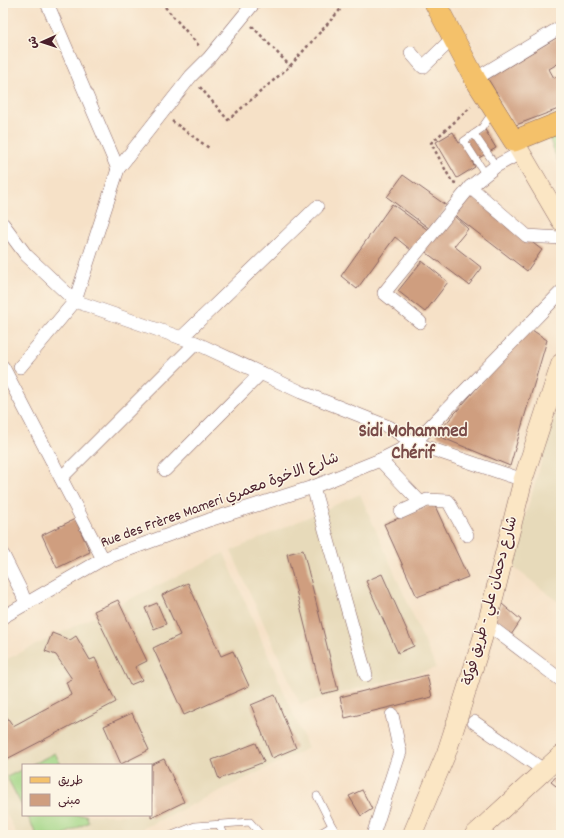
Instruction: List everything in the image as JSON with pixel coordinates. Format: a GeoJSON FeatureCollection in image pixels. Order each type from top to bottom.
{"type":"FeatureCollection","features":[{"type":"Feature","properties":{"kind":"main road"},"geometry":{"type":"LineString","coordinates":[[435,3],[494,110],[560,215]]}},
{"type":"Feature","properties":{"kind":"main road"},"geometry":{"type":"LineString","coordinates":[[517,147],[561,122]]}},
{"type":"Feature","properties":{"kind":"main road","name":"شارع دحمان علي - طريق فوكة"},"geometry":{"type":"LineString","coordinates":[[412,835],[446,754],[487,624],[523,480],[561,363]]}},
{"type":"Feature","properties":{"kind":"main road"},"geometry":{"type":"LineString","coordinates":[[474,835],[561,755]]}},
{"type":"Feature","properties":{"kind":"street"},"geometry":{"type":"LineString","coordinates":[[47,3],[118,169]]}},
{"type":"Feature","properties":{"kind":"street"},"geometry":{"type":"LineString","coordinates":[[20,367],[75,301],[118,169],[191,76],[209,58],[254,3]]}},
{"type":"Feature","properties":{"kind":"street"},"geometry":{"type":"LineString","coordinates":[[476,79],[561,28]]}},
{"type":"Feature","properties":{"kind":"street"},"geometry":{"type":"LineString","coordinates":[[412,52],[423,67],[454,37]]}},
{"type":"Feature","properties":{"kind":"street"},"geometry":{"type":"LineString","coordinates":[[420,322],[384,293],[470,187],[517,147]]}},
{"type":"Feature","properties":{"kind":"street"},"geometry":{"type":"LineString","coordinates":[[470,187],[527,236],[561,238]]}},
{"type":"Feature","properties":{"kind":"street"},"geometry":{"type":"LineString","coordinates":[[181,338],[317,207]]}},
{"type":"Feature","properties":{"kind":"street"},"geometry":{"type":"LineString","coordinates":[[3,224],[26,255],[75,301],[196,343],[301,392],[389,427],[414,443],[523,480]]}},
{"type":"Feature","properties":{"kind":"street","name":"Rue des Frères Mameri شارع الاخوة معمري"},"geometry":{"type":"LineString","coordinates":[[3,617],[103,559],[209,520],[314,487],[380,460],[414,443],[561,292]]}},
{"type":"Feature","properties":{"kind":"street"},"geometry":{"type":"LineString","coordinates":[[61,478],[196,343]]}},
{"type":"Feature","properties":{"kind":"street"},"geometry":{"type":"LineString","coordinates":[[165,470],[261,373]]}},
{"type":"Feature","properties":{"kind":"street"},"geometry":{"type":"LineString","coordinates":[[5,374],[103,559]]}},
{"type":"Feature","properties":{"kind":"street"},"geometry":{"type":"LineString","coordinates":[[380,460],[421,503]]}},
{"type":"Feature","properties":{"kind":"street"},"geometry":{"type":"LineString","coordinates":[[314,487],[366,675]]}},
{"type":"Feature","properties":{"kind":"street"},"geometry":{"type":"LineString","coordinates":[[401,512],[427,500],[448,501],[467,535]]}},
{"type":"Feature","properties":{"kind":"street"},"geometry":{"type":"LineString","coordinates":[[3,555],[26,604]]}},
{"type":"Feature","properties":{"kind":"street"},"geometry":{"type":"LineString","coordinates":[[487,624],[561,680]]}},
{"type":"Feature","properties":{"kind":"street"},"geometry":{"type":"LineString","coordinates":[[373,835],[400,752],[392,715]]}},
{"type":"Feature","properties":{"kind":"street"},"geometry":{"type":"LineString","coordinates":[[474,722],[545,771]]}},
{"type":"Feature","properties":{"kind":"lane"},"geometry":{"type":"LineString","coordinates":[[491,170],[464,141],[481,129],[494,110]]}},
{"type":"Feature","properties":{"kind":"lane"},"geometry":{"type":"LineString","coordinates":[[474,134],[491,170]]}},
{"type":"Feature","properties":{"kind":"lane"},"geometry":{"type":"LineString","coordinates":[[317,796],[338,835]]}},
{"type":"Feature","properties":{"kind":"lane"},"geometry":{"type":"LineString","coordinates":[[172,835],[195,826],[250,822],[261,835]]}},
{"type":"Feature","properties":{"kind":"lane"},"geometry":{"type":"LineString","coordinates":[[219,825],[225,835]]}},
{"type":"Feature","properties":{"kind":"lane"},"geometry":{"type":"LineString","coordinates":[[317,835],[332,826]]}},
{"type":"Feature","properties":{"kind":"path"},"geometry":{"type":"LineString","coordinates":[[191,76],[228,120],[290,66],[346,3]]}},
{"type":"Feature","properties":{"kind":"path"},"geometry":{"type":"LineString","coordinates":[[166,7],[209,58]]}},
{"type":"Feature","properties":{"kind":"path"},"geometry":{"type":"LineString","coordinates":[[243,17],[290,66]]}},
{"type":"Feature","properties":{"kind":"path"},"geometry":{"type":"LineString","coordinates":[[161,113],[191,133],[208,148]]}},
{"type":"Feature","properties":{"kind":"shaded area"},"geometry":{"type":"Polygon","coordinates":[[[561,395],[561,604],[511,565],[561,395]]]}},
{"type":"Feature","properties":{"kind":"shaded area"},"geometry":{"type":"Polygon","coordinates":[[[360,494],[436,668],[300,704],[231,551],[360,494]]]}},
{"type":"Feature","properties":{"kind":"shaded area"},"geometry":{"type":"Polygon","coordinates":[[[224,553],[308,748],[129,835],[17,835],[3,806],[3,661],[224,553]]]}},
{"type":"Feature","properties":{"kind":"green space"},"geometry":{"type":"Polygon","coordinates":[[[561,133],[561,169],[549,138],[561,133]]]}},
{"type":"Feature","properties":{"kind":"green space"},"geometry":{"type":"Polygon","coordinates":[[[55,753],[60,764],[33,764],[55,753]]]}},
{"type":"Feature","properties":{"kind":"green space"},"geometry":{"type":"Polygon","coordinates":[[[22,770],[22,806],[7,777],[22,770]]]}},
{"type":"Feature","properties":{"kind":"green space"},"geometry":{"type":"Polygon","coordinates":[[[28,816],[86,816],[89,822],[63,835],[37,835],[28,816]]]}},
{"type":"Feature","properties":{"kind":"building"},"geometry":{"type":"Polygon","coordinates":[[[561,35],[561,66],[559,63],[549,69],[554,78],[560,75],[561,76],[561,108],[516,125],[488,79],[561,35]]]}},
{"type":"Feature","properties":{"kind":"building"},"geometry":{"type":"Polygon","coordinates":[[[484,128],[496,148],[472,162],[475,167],[457,178],[436,142],[453,132],[459,143],[484,128]]]}},
{"type":"Feature","properties":{"kind":"building"},"geometry":{"type":"Polygon","coordinates":[[[403,175],[447,206],[430,229],[387,197],[403,175]]]}},
{"type":"Feature","properties":{"kind":"building"},"geometry":{"type":"Polygon","coordinates":[[[468,193],[542,250],[527,271],[452,213],[468,193]]]}},
{"type":"Feature","properties":{"kind":"building"},"geometry":{"type":"Polygon","coordinates":[[[392,204],[428,230],[411,250],[395,237],[357,289],[341,276],[392,204]]]}},
{"type":"Feature","properties":{"kind":"building"},"geometry":{"type":"Polygon","coordinates":[[[452,214],[468,229],[454,246],[482,268],[469,285],[423,250],[452,214]]]}},
{"type":"Feature","properties":{"kind":"building"},"geometry":{"type":"Polygon","coordinates":[[[422,261],[448,282],[425,312],[398,291],[422,261]]]}},
{"type":"Feature","properties":{"kind":"building"},"geometry":{"type":"Polygon","coordinates":[[[529,328],[547,340],[510,466],[436,435],[529,328]]]}},
{"type":"Feature","properties":{"kind":"building"},"geometry":{"type":"Polygon","coordinates":[[[434,504],[468,577],[417,597],[384,524],[434,504]]]}},
{"type":"Feature","properties":{"kind":"building"},"geometry":{"type":"Polygon","coordinates":[[[75,519],[90,552],[57,568],[42,535],[75,519]]]}},
{"type":"Feature","properties":{"kind":"building"},"geometry":{"type":"Polygon","coordinates":[[[303,550],[338,690],[322,694],[287,554],[303,550]]]}},
{"type":"Feature","properties":{"kind":"building"},"geometry":{"type":"Polygon","coordinates":[[[382,574],[414,646],[398,653],[366,581],[382,574]]]}},
{"type":"Feature","properties":{"kind":"building"},"geometry":{"type":"Polygon","coordinates":[[[188,583],[221,656],[233,651],[249,686],[184,715],[153,648],[180,635],[162,595],[188,583]]]}},
{"type":"Feature","properties":{"kind":"building"},"geometry":{"type":"Polygon","coordinates":[[[118,600],[147,661],[135,667],[142,680],[130,685],[94,611],[118,600]]]}},
{"type":"Feature","properties":{"kind":"building"},"geometry":{"type":"Polygon","coordinates":[[[157,603],[166,624],[154,629],[145,608],[157,603]]]}},
{"type":"Feature","properties":{"kind":"building"},"geometry":{"type":"Polygon","coordinates":[[[502,604],[521,620],[511,635],[493,623],[502,604]]]}},
{"type":"Feature","properties":{"kind":"building"},"geometry":{"type":"Polygon","coordinates":[[[52,633],[70,640],[76,636],[90,660],[95,658],[116,702],[3,761],[3,718],[7,717],[13,726],[71,695],[66,682],[72,679],[56,655],[45,651],[52,633]]]}},
{"type":"Feature","properties":{"kind":"building"},"geometry":{"type":"Polygon","coordinates":[[[427,675],[432,697],[345,718],[340,697],[427,675]]]}},
{"type":"Feature","properties":{"kind":"building"},"geometry":{"type":"Polygon","coordinates":[[[275,695],[296,748],[272,758],[251,705],[275,695]]]}},
{"type":"Feature","properties":{"kind":"building"},"geometry":{"type":"Polygon","coordinates":[[[132,713],[149,750],[121,764],[104,726],[132,713]]]}},
{"type":"Feature","properties":{"kind":"building"},"geometry":{"type":"Polygon","coordinates":[[[256,743],[264,762],[219,779],[212,760],[256,743]]]}},
{"type":"Feature","properties":{"kind":"building"},"geometry":{"type":"Polygon","coordinates":[[[164,759],[184,802],[151,818],[152,816],[152,765],[164,759]]]}},
{"type":"Feature","properties":{"kind":"building"},"geometry":{"type":"Polygon","coordinates":[[[561,771],[561,790],[551,782],[561,771]]]}},
{"type":"Feature","properties":{"kind":"building"},"geometry":{"type":"Polygon","coordinates":[[[362,790],[372,809],[361,816],[349,796],[362,790]]]}},
{"type":"Feature","properties":{"kind":"district","name":"Sidi Mohammed Chérif"},"geometry":{"type":"Point","coordinates":[413,443]}}]}
